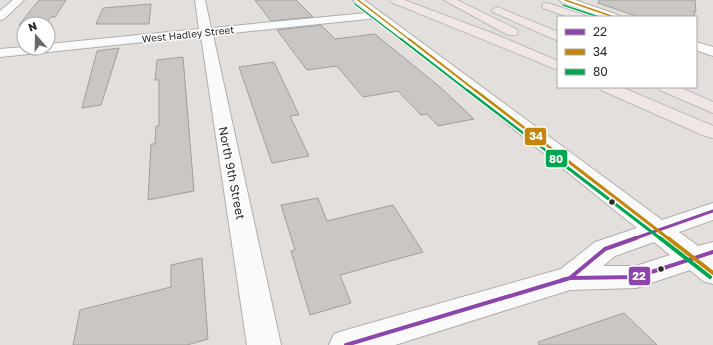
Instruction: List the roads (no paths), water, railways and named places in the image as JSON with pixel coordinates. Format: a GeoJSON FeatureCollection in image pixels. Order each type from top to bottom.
{"type":"FeatureCollection","features":[{"type":"Feature","properties":{"kind":"highway"},"geometry":{"type":"LineString","coordinates":[[395,0],[479,32],[557,66]]}},
{"type":"Feature","properties":{"kind":"highway"},"geometry":{"type":"LineString","coordinates":[[449,0],[524,38]]}},
{"type":"Feature","properties":{"kind":"highway"},"geometry":{"type":"LineString","coordinates":[[537,0],[565,16]]}},
{"type":"Feature","properties":{"kind":"highway"},"geometry":{"type":"LineString","coordinates":[[490,6],[557,37]]}},
{"type":"Feature","properties":{"kind":"highway"},"geometry":{"type":"LineString","coordinates":[[547,6],[577,16]]}},
{"type":"Feature","properties":{"kind":"highway"},"geometry":{"type":"LineString","coordinates":[[538,44],[557,54]]}},
{"type":"Feature","properties":{"kind":"highway"},"geometry":{"type":"LineString","coordinates":[[609,88],[712,132]]}},
{"type":"Feature","properties":{"kind":"highway"},"geometry":{"type":"LineString","coordinates":[[624,88],[712,132]]}},
{"type":"Feature","properties":{"kind":"highway"},"geometry":{"type":"LineString","coordinates":[[668,88],[713,108]]}},
{"type":"Feature","properties":{"kind":"highway"},"geometry":{"type":"LineString","coordinates":[[691,88],[713,101]]}},
{"type":"Feature","properties":{"kind":"street"},"geometry":{"type":"LineString","coordinates":[[0,17],[19,0]]}},
{"type":"Feature","properties":{"kind":"street","name":"North 9th Street"},"geometry":{"type":"LineString","coordinates":[[200,0],[264,345]]}},
{"type":"Feature","properties":{"kind":"street"},"geometry":{"type":"LineString","coordinates":[[358,0],[658,231],[707,261]]}},
{"type":"Feature","properties":{"kind":"street"},"geometry":{"type":"LineString","coordinates":[[565,0],[611,16]]}},
{"type":"Feature","properties":{"kind":"street","name":"West Hadley Street"},"geometry":{"type":"LineString","coordinates":[[0,53],[377,15]]}},
{"type":"Feature","properties":{"kind":"street"},"geometry":{"type":"LineString","coordinates":[[697,46],[713,52]]}},
{"type":"Feature","properties":{"kind":"street"},"geometry":{"type":"LineString","coordinates":[[570,278],[605,249],[713,211]]}},
{"type":"Feature","properties":{"kind":"street"},"geometry":{"type":"LineString","coordinates":[[346,345],[570,278],[636,277],[707,261]]}}]}
